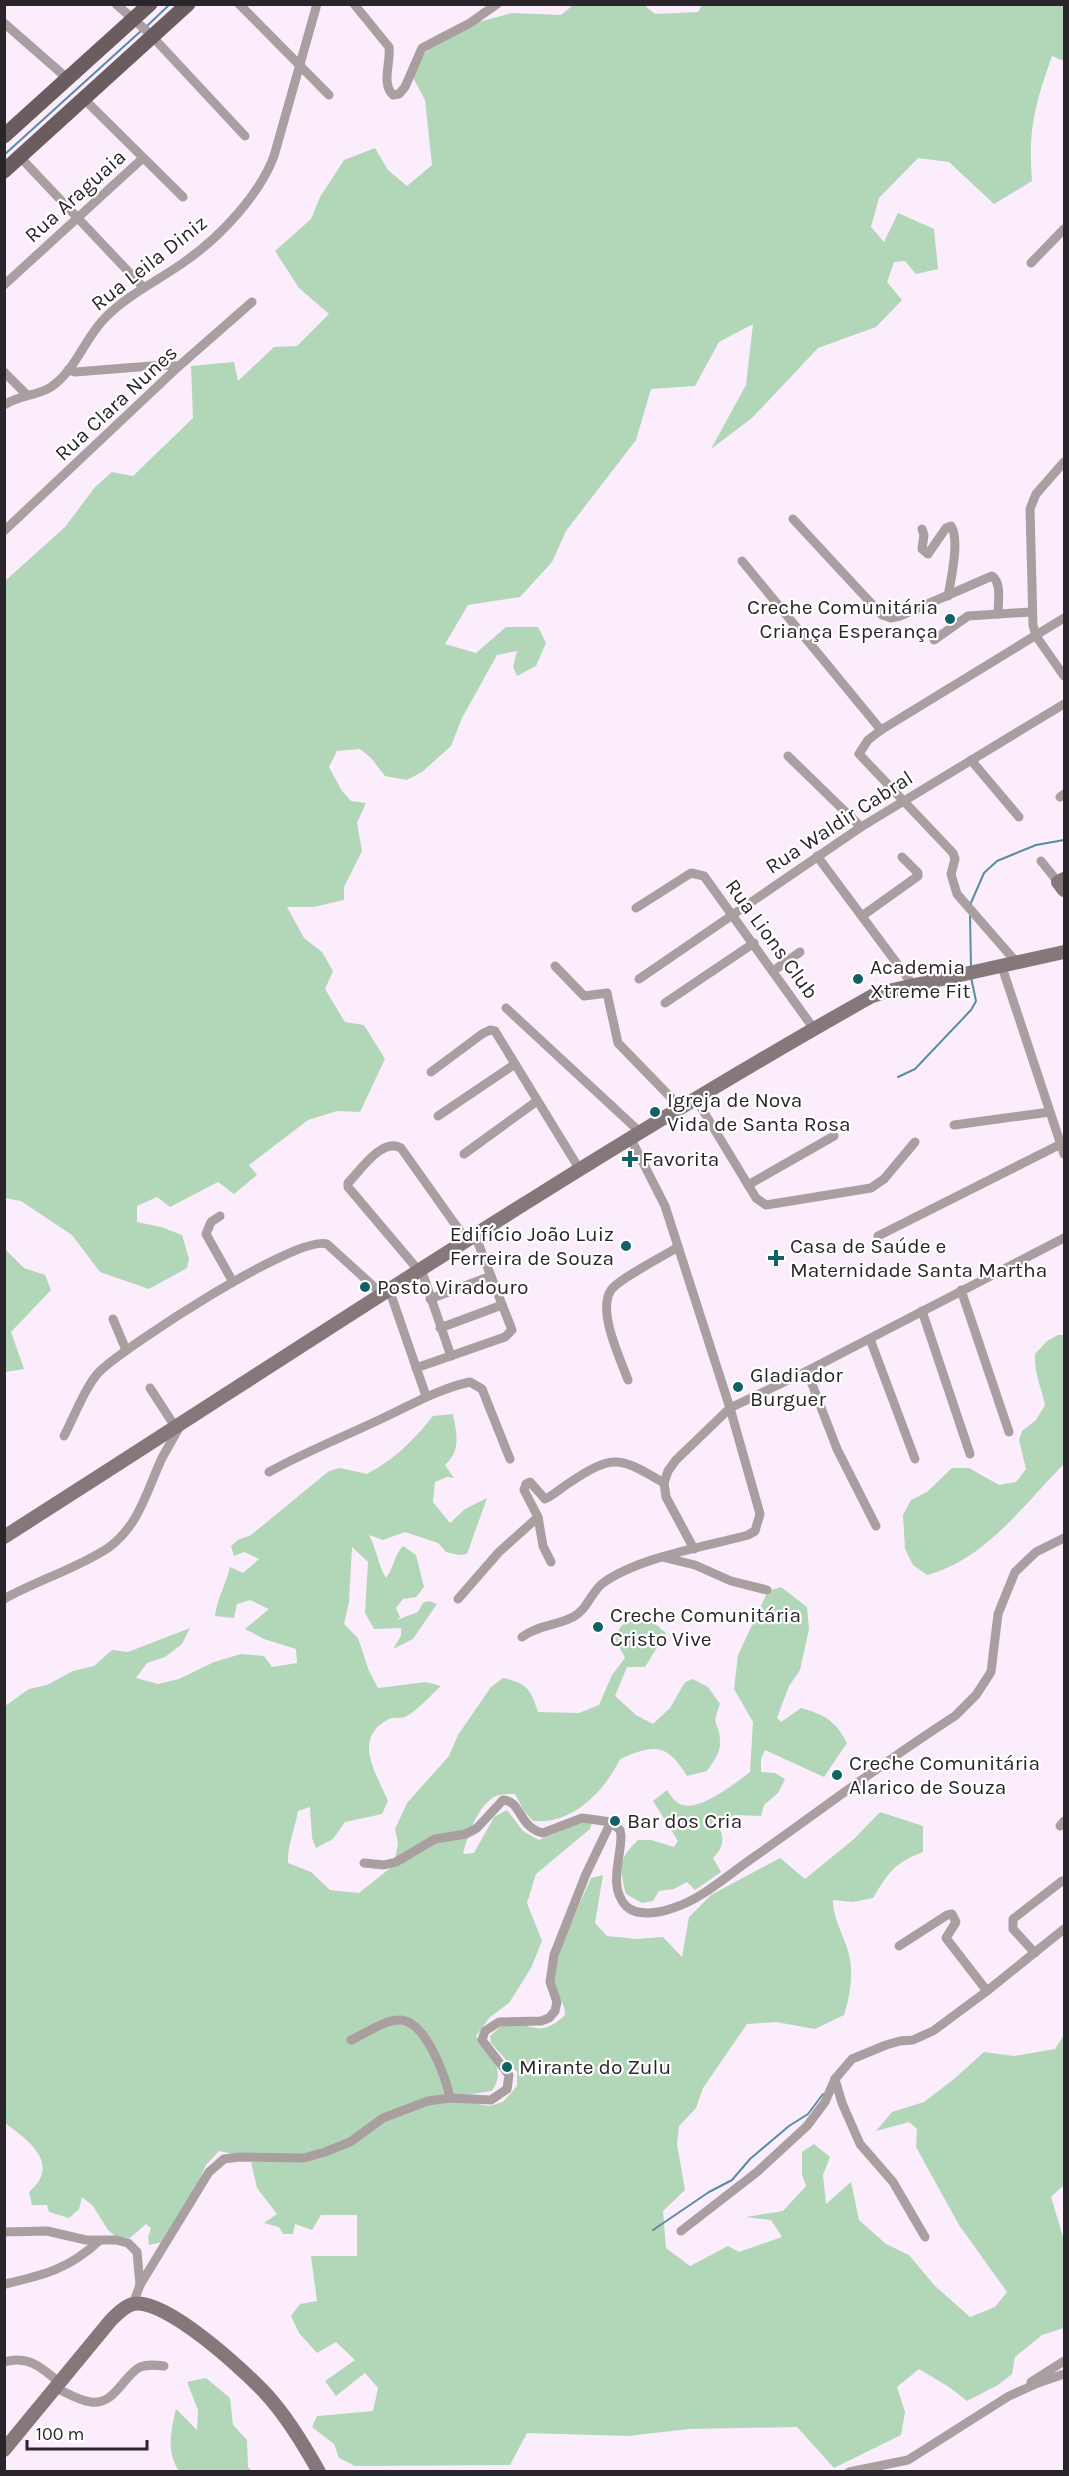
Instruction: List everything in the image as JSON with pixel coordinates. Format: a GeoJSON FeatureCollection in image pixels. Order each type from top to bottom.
{"type":"FeatureCollection","features":[{"type":"Feature","properties":{"kind":"main road"},"geometry":{"type":"LineString","coordinates":[[4,171],[84,99],[144,29],[150,4]]}},
{"type":"Feature","properties":{"kind":"main road"},"geometry":{"type":"LineString","coordinates":[[4,136],[68,79],[144,29],[188,4]]}},
{"type":"Feature","properties":{"kind":"main road"},"geometry":{"type":"LineString","coordinates":[[4,1537],[385,1291],[681,1108],[814,1029],[880,993],[1065,952]]}},
{"type":"Feature","properties":{"kind":"main road"},"geometry":{"type":"LineString","coordinates":[[4,2450],[111,2320],[133,2304],[146,2304],[175,2316],[240,2369],[277,2408],[319,2472]]}},
{"type":"Feature","properties":{"kind":"street"},"geometry":{"type":"LineString","coordinates":[[116,4],[144,29],[245,136]]}},
{"type":"Feature","properties":{"kind":"street"},"geometry":{"type":"LineString","coordinates":[[239,4],[329,94]]}},
{"type":"Feature","properties":{"kind":"street","name":"Rua Leila Diniz"},"geometry":{"type":"LineString","coordinates":[[4,405],[26,394],[49,388],[68,370],[105,318],[143,287],[188,260],[257,192],[274,156],[317,4]]}},
{"type":"Feature","properties":{"kind":"street"},"geometry":{"type":"LineString","coordinates":[[354,4],[389,47],[387,84],[388,90],[393,95],[399,94],[405,87],[422,48],[470,23],[497,4]]}},
{"type":"Feature","properties":{"kind":"street"},"geometry":{"type":"LineString","coordinates":[[4,23],[68,79]]}},
{"type":"Feature","properties":{"kind":"street"},"geometry":{"type":"LineString","coordinates":[[84,99],[183,197]]}},
{"type":"Feature","properties":{"kind":"street"},"geometry":{"type":"LineString","coordinates":[[20,157],[143,287]]}},
{"type":"Feature","properties":{"kind":"street","name":"Rua Araguaia"},"geometry":{"type":"LineString","coordinates":[[4,285],[143,158]]}},
{"type":"Feature","properties":{"kind":"street"},"geometry":{"type":"LineString","coordinates":[[1031,263],[1065,229]]}},
{"type":"Feature","properties":{"kind":"street","name":"Rua Clara Nunes"},"geometry":{"type":"LineString","coordinates":[[4,531],[179,366],[252,302]]}},
{"type":"Feature","properties":{"kind":"street"},"geometry":{"type":"LineString","coordinates":[[68,370],[75,372],[164,365],[179,366]]}},
{"type":"Feature","properties":{"kind":"street"},"geometry":{"type":"LineString","coordinates":[[4,372],[26,394]]}},
{"type":"Feature","properties":{"kind":"street"},"geometry":{"type":"LineString","coordinates":[[1062,466],[1036,494],[1030,509],[1031,612],[1036,636],[1065,676]]}},
{"type":"Feature","properties":{"kind":"street"},"geometry":{"type":"LineString","coordinates":[[793,519],[882,615],[894,618],[948,596],[975,582],[994,576],[999,586],[998,614]]}},
{"type":"Feature","properties":{"kind":"street"},"geometry":{"type":"LineString","coordinates":[[922,529],[924,538],[922,549],[928,554],[946,528],[951,526],[954,529],[948,596]]}},
{"type":"Feature","properties":{"kind":"street"},"geometry":{"type":"LineString","coordinates":[[742,561],[881,730]]}},
{"type":"Feature","properties":{"kind":"street"},"geometry":{"type":"LineString","coordinates":[[934,640],[968,616],[1031,612]]}},
{"type":"Feature","properties":{"kind":"street"},"geometry":{"type":"LineString","coordinates":[[1017,963],[957,894],[951,874],[954,856],[949,848],[859,754],[868,740],[881,730],[1065,618]]}},
{"type":"Feature","properties":{"kind":"street","name":"Rua Waldir Cabral"},"geometry":{"type":"LineString","coordinates":[[639,979],[732,913],[861,827],[1065,704]]}},
{"type":"Feature","properties":{"kind":"street"},"geometry":{"type":"LineString","coordinates":[[788,756],[861,827]]}},
{"type":"Feature","properties":{"kind":"street"},"geometry":{"type":"LineString","coordinates":[[971,760],[1019,817]]}},
{"type":"Feature","properties":{"kind":"street"},"geometry":{"type":"LineString","coordinates":[[817,856],[913,985]]}},
{"type":"Feature","properties":{"kind":"street"},"geometry":{"type":"LineString","coordinates":[[862,916],[918,876],[918,873],[902,857]]}},
{"type":"Feature","properties":{"kind":"street"},"geometry":{"type":"LineString","coordinates":[[1041,861],[1062,884]]}},
{"type":"Feature","properties":{"kind":"street","name":"Rua Lions Club"},"geometry":{"type":"LineString","coordinates":[[636,908],[691,873],[708,880],[814,1029]]}},
{"type":"Feature","properties":{"kind":"street"},"geometry":{"type":"LineString","coordinates":[[665,1003],[754,943]]}},
{"type":"Feature","properties":{"kind":"street"},"geometry":{"type":"LineString","coordinates":[[774,971],[800,952]]}},
{"type":"Feature","properties":{"kind":"street"},"geometry":{"type":"LineString","coordinates":[[555,966],[584,996],[607,993],[618,1043],[681,1108]]}},
{"type":"Feature","properties":{"kind":"street"},"geometry":{"type":"LineString","coordinates":[[878,1236],[1063,1149],[1002,967]]}},
{"type":"Feature","properties":{"kind":"street"},"geometry":{"type":"LineString","coordinates":[[506,1008],[636,1136],[663,1199],[730,1408],[760,1514],[755,1531],[748,1536],[662,1557],[604,1582],[580,1613],[572,1618],[540,1626],[522,1637]]}},
{"type":"Feature","properties":{"kind":"street"},"geometry":{"type":"LineString","coordinates":[[432,1072],[487,1031],[493,1030],[498,1034],[580,1170]]}},
{"type":"Feature","properties":{"kind":"street"},"geometry":{"type":"LineString","coordinates":[[438,1116],[515,1064]]}},
{"type":"Feature","properties":{"kind":"street"},"geometry":{"type":"LineString","coordinates":[[696,1099],[756,1198],[762,1204],[770,1206],[808,1197],[865,1190],[884,1179],[915,1142]]}},
{"type":"Feature","properties":{"kind":"street"},"geometry":{"type":"LineString","coordinates":[[464,1154],[537,1101]]}},
{"type":"Feature","properties":{"kind":"street"},"geometry":{"type":"LineString","coordinates":[[954,1125],[1050,1112]]}},
{"type":"Feature","properties":{"kind":"street"},"geometry":{"type":"LineString","coordinates":[[748,1185],[834,1137]]}},
{"type":"Feature","properties":{"kind":"street"},"geometry":{"type":"LineString","coordinates":[[416,1368],[451,1356],[508,1335],[512,1330],[491,1276],[471,1238],[401,1148],[389,1145],[376,1154],[348,1183],[348,1187],[420,1270],[451,1356]]}},
{"type":"Feature","properties":{"kind":"street"},"geometry":{"type":"LineString","coordinates":[[220,1216],[211,1222],[206,1233],[233,1282]]}},
{"type":"Feature","properties":{"kind":"street"},"geometry":{"type":"LineString","coordinates":[[694,1549],[666,1497],[664,1483],[668,1471],[730,1408],[807,1371],[1065,1238]]}},
{"type":"Feature","properties":{"kind":"street"},"geometry":{"type":"LineString","coordinates":[[64,1436],[94,1378],[126,1350],[233,1282],[303,1247],[322,1243],[327,1244],[385,1291],[426,1396]]}},
{"type":"Feature","properties":{"kind":"street"},"geometry":{"type":"LineString","coordinates":[[628,1380],[607,1315],[609,1294],[623,1281],[678,1247]]}},
{"type":"Feature","properties":{"kind":"street"},"geometry":{"type":"LineString","coordinates":[[430,1299],[491,1276]]}},
{"type":"Feature","properties":{"kind":"street"},"geometry":{"type":"LineString","coordinates":[[961,1290],[1009,1432]]}},
{"type":"Feature","properties":{"kind":"street"},"geometry":{"type":"LineString","coordinates":[[440,1329],[502,1305]]}},
{"type":"Feature","properties":{"kind":"street"},"geometry":{"type":"LineString","coordinates":[[922,1311],[970,1454]]}},
{"type":"Feature","properties":{"kind":"street"},"geometry":{"type":"LineString","coordinates":[[113,1319],[126,1350]]}},
{"type":"Feature","properties":{"kind":"street"},"geometry":{"type":"LineString","coordinates":[[870,1338],[915,1459]]}},
{"type":"Feature","properties":{"kind":"street"},"geometry":{"type":"LineString","coordinates":[[807,1371],[837,1449],[876,1526]]}},
{"type":"Feature","properties":{"kind":"street"},"geometry":{"type":"LineString","coordinates":[[269,1472],[306,1452],[426,1396],[470,1382],[482,1389],[510,1459]]}},
{"type":"Feature","properties":{"kind":"street"},"geometry":{"type":"LineString","coordinates":[[4,1599],[109,1547],[136,1517],[179,1426],[150,1388]]}},
{"type":"Feature","properties":{"kind":"street"},"geometry":{"type":"LineString","coordinates":[[147,1446],[161,1461]]}},
{"type":"Feature","properties":{"kind":"street"},"geometry":{"type":"LineString","coordinates":[[551,1562],[543,1546],[538,1517],[524,1490],[526,1484],[530,1482],[543,1498],[548,1498],[585,1472],[617,1460],[628,1463],[664,1483]]}},
{"type":"Feature","properties":{"kind":"street"},"geometry":{"type":"LineString","coordinates":[[458,1599],[500,1552],[538,1517]]}},
{"type":"Feature","properties":{"kind":"street"},"geometry":{"type":"LineString","coordinates":[[364,1863],[396,1862],[405,1859],[426,1843],[466,1834],[477,1828],[503,1800],[513,1803],[529,1827],[543,1833],[582,1818],[611,1822],[620,1830],[621,1847],[616,1885],[618,1896],[633,1911],[656,1912],[674,1908],[698,1895],[789,1833],[858,1780],[955,1716],[967,1705],[991,1672],[998,1614],[1015,1572],[1035,1552],[1065,1538]]}},
{"type":"Feature","properties":{"kind":"street"},"geometry":{"type":"LineString","coordinates":[[662,1557],[695,1565],[731,1581],[768,1590]]}},
{"type":"Feature","properties":{"kind":"street"},"geometry":{"type":"LineString","coordinates":[[133,2304],[141,2284],[209,2172],[224,2159],[239,2157],[304,2158],[350,2142],[391,2115],[420,2103],[450,2098],[491,2100],[503,2094],[510,2080],[509,2074],[482,2040],[485,2031],[499,2022],[541,2021],[549,2018],[555,2011],[557,2002],[550,1982],[554,1954],[586,1874],[611,1822]]}},
{"type":"Feature","properties":{"kind":"street"},"geometry":{"type":"LineString","coordinates":[[1035,1953],[1013,1929],[1013,1919],[1062,1881]]}},
{"type":"Feature","properties":{"kind":"street"},"geometry":{"type":"LineString","coordinates":[[898,1946],[952,1914],[956,1922],[946,1938],[987,1991]]}},
{"type":"Feature","properties":{"kind":"street"},"geometry":{"type":"LineString","coordinates":[[681,2231],[757,2172],[807,2126],[825,2102],[835,2079],[852,2059],[886,2045],[913,2040],[933,2031],[1065,1929]]}},
{"type":"Feature","properties":{"kind":"street"},"geometry":{"type":"LineString","coordinates":[[351,2040],[392,2021],[401,2019],[408,2022],[421,2033],[439,2062],[446,2077],[450,2098]]}},
{"type":"Feature","properties":{"kind":"street"},"geometry":{"type":"LineString","coordinates":[[835,2079],[842,2103],[860,2144],[893,2182],[925,2237]]}},
{"type":"Feature","properties":{"kind":"street"},"geometry":{"type":"LineString","coordinates":[[4,2232],[47,2231],[86,2240],[122,2241],[135,2247],[141,2284]]}},
{"type":"Feature","properties":{"kind":"street"},"geometry":{"type":"LineString","coordinates":[[5,2284],[66,2266],[80,2259],[99,2241]]}},
{"type":"Feature","properties":{"kind":"street"},"geometry":{"type":"LineString","coordinates":[[4,2362],[25,2359],[34,2362],[58,2385],[84,2400],[100,2402],[108,2398],[139,2368],[149,2365],[164,2366]]}},
{"type":"Feature","properties":{"kind":"street"},"geometry":{"type":"LineString","coordinates":[[849,2472],[908,2460],[1065,2361]]}},
{"type":"Feature","properties":{"kind":"street"},"geometry":{"type":"LineString","coordinates":[[1009,2396],[1065,2374]]}},
{"type":"Feature","properties":{"kind":"green space"},"geometry":{"type":"Polygon","coordinates":[[[703,4],[1064,5],[1064,61],[1052,56],[1037,103],[1031,146],[1032,181],[994,204],[949,162],[918,158],[879,198],[871,227],[884,242],[898,213],[934,229],[938,269],[916,274],[905,261],[894,262],[887,282],[902,300],[876,327],[818,348],[752,418],[711,449],[746,385],[753,324],[719,342],[695,386],[651,389],[636,440],[566,531],[552,562],[520,597],[468,605],[445,644],[476,653],[506,627],[538,627],[546,643],[536,666],[517,676],[513,667],[517,651],[497,655],[462,718],[451,746],[422,772],[407,780],[385,776],[371,758],[360,749],[337,751],[329,767],[342,791],[351,801],[366,803],[357,823],[362,851],[344,887],[344,900],[314,907],[287,907],[304,938],[322,952],[333,971],[325,989],[345,1022],[364,1025],[385,1059],[360,1112],[337,1111],[308,1120],[249,1165],[257,1175],[234,1194],[218,1182],[170,1207],[157,1197],[137,1206],[137,1222],[161,1227],[182,1235],[189,1259],[187,1268],[149,1289],[100,1272],[72,1235],[21,1201],[5,1198],[5,581],[65,527],[95,487],[112,472],[133,476],[193,418],[191,366],[234,362],[238,381],[274,347],[297,346],[329,314],[299,288],[275,251],[311,219],[320,197],[344,160],[375,148],[388,170],[407,186],[432,165],[425,100],[411,74],[427,50],[472,24],[512,13],[561,15],[573,5],[644,5],[655,14],[698,12],[703,4]]]}},
{"type":"Feature","properties":{"kind":"green space"},"geometry":{"type":"Polygon","coordinates":[[[5,1249],[24,1268],[45,1275],[51,1290],[11,1332],[24,1369],[5,1372],[5,1249]]]}},
{"type":"Feature","properties":{"kind":"green space"},"geometry":{"type":"Polygon","coordinates":[[[1058,1335],[1064,1335],[1064,1464],[985,1544],[948,1568],[927,1575],[913,1565],[905,1549],[903,1515],[911,1500],[927,1492],[952,1468],[969,1468],[999,1485],[1016,1482],[1026,1469],[1019,1440],[1022,1431],[1036,1420],[1045,1405],[1037,1374],[1035,1354],[1047,1341],[1058,1335]]]}},
{"type":"Feature","properties":{"kind":"green space"},"geometry":{"type":"Polygon","coordinates":[[[453,1414],[456,1448],[445,1465],[454,1478],[447,1477],[435,1482],[433,1502],[450,1523],[465,1509],[487,1498],[467,1554],[446,1552],[438,1543],[405,1532],[383,1540],[369,1535],[386,1578],[403,1546],[416,1555],[424,1587],[416,1597],[403,1599],[396,1608],[400,1617],[397,1620],[418,1612],[423,1603],[429,1601],[437,1604],[413,1639],[393,1649],[401,1636],[401,1628],[374,1629],[365,1613],[368,1562],[352,1547],[349,1602],[344,1624],[358,1638],[369,1671],[378,1688],[426,1682],[441,1686],[414,1712],[405,1717],[387,1720],[371,1737],[370,1758],[388,1801],[382,1814],[345,1822],[333,1839],[316,1848],[312,1838],[310,1807],[298,1811],[288,1863],[311,1872],[330,1890],[359,1893],[394,1865],[398,1843],[395,1829],[407,1803],[449,1756],[458,1735],[491,1687],[503,1678],[518,1682],[530,1692],[538,1712],[579,1713],[599,1705],[612,1675],[625,1658],[614,1637],[622,1625],[646,1616],[666,1633],[645,1667],[627,1667],[615,1696],[636,1715],[653,1724],[670,1708],[685,1682],[693,1679],[708,1687],[720,1704],[716,1718],[720,1741],[716,1757],[707,1771],[687,1776],[673,1757],[666,1752],[651,1749],[642,1751],[620,1759],[596,1794],[585,1804],[561,1818],[533,1821],[524,1811],[515,1794],[496,1796],[479,1814],[463,1854],[474,1853],[494,1817],[507,1810],[523,1831],[539,1840],[582,1822],[592,1823],[590,1829],[536,1874],[527,1903],[542,1941],[531,1968],[509,2003],[490,2017],[476,2036],[495,2062],[498,2076],[492,2091],[420,2102],[350,2141],[303,2157],[251,2158],[219,2151],[206,2165],[163,2242],[149,2245],[148,2237],[151,2228],[146,2224],[130,2238],[116,2237],[108,2230],[93,2206],[82,2197],[79,2209],[69,2218],[49,2212],[47,2205],[32,2205],[29,2192],[38,2182],[42,2172],[42,2162],[31,2145],[5,2123],[5,1706],[29,1689],[47,1685],[73,1671],[94,1666],[112,1650],[128,1652],[190,1628],[182,1644],[165,1657],[147,1663],[136,1678],[158,1684],[179,1679],[214,1662],[241,1654],[264,1656],[272,1667],[297,1663],[296,1649],[264,1639],[245,1629],[269,1609],[250,1600],[237,1604],[234,1618],[215,1616],[230,1567],[243,1573],[259,1559],[244,1552],[234,1556],[231,1546],[238,1540],[251,1535],[329,1471],[340,1468],[367,1474],[403,1449],[433,1416],[453,1414]]]}},
{"type":"Feature","properties":{"kind":"green space"},"geometry":{"type":"Polygon","coordinates":[[[781,1587],[807,1607],[809,1629],[800,1670],[789,1686],[777,1718],[781,1722],[801,1708],[823,1716],[834,1724],[847,1743],[824,1777],[765,1750],[761,1759],[761,1772],[775,1773],[785,1779],[778,1793],[764,1805],[761,1816],[734,1815],[718,1825],[722,1834],[722,1842],[713,1858],[721,1872],[695,1890],[687,1882],[674,1889],[659,1891],[653,1901],[642,1903],[626,1894],[621,1870],[627,1853],[638,1840],[651,1840],[674,1847],[678,1841],[653,1801],[667,1790],[680,1804],[688,1806],[697,1804],[716,1796],[750,1772],[753,1722],[734,1689],[738,1655],[768,1591],[781,1587]]]}},
{"type":"Feature","properties":{"kind":"green space"},"geometry":{"type":"Polygon","coordinates":[[[880,1812],[923,1826],[923,1852],[898,1865],[873,1898],[853,1902],[833,1900],[836,1918],[849,1954],[851,1971],[849,1998],[844,2015],[815,2029],[776,2022],[747,2024],[703,2088],[696,2108],[679,2126],[677,2144],[685,2190],[663,2211],[666,2248],[690,2266],[728,2246],[739,2252],[782,2237],[771,2220],[746,2217],[783,2211],[806,2186],[802,2175],[802,2152],[814,2144],[830,2157],[823,2175],[826,2204],[851,2182],[859,2220],[886,2244],[909,2255],[934,2285],[970,2317],[995,2307],[1007,2292],[959,2225],[916,2147],[917,2129],[909,2122],[876,2131],[892,2112],[924,2102],[984,2052],[1014,2056],[1055,2049],[1064,2035],[1064,2185],[1051,2197],[1064,2240],[1064,2328],[1042,2335],[1015,2357],[1012,2374],[998,2385],[967,2401],[919,2369],[897,2387],[905,2412],[901,2435],[834,2468],[797,2427],[689,2429],[628,2436],[527,2433],[510,2465],[355,2466],[339,2458],[334,2444],[312,2427],[317,2416],[373,2411],[378,2388],[365,2373],[336,2396],[325,2381],[355,2360],[336,2342],[317,2353],[299,2333],[291,2316],[300,2304],[317,2301],[311,2256],[357,2256],[357,2215],[321,2215],[312,2230],[295,2224],[293,2234],[283,2234],[279,2227],[264,2223],[277,2214],[257,2188],[251,2162],[304,2160],[351,2144],[384,2119],[449,2099],[489,2106],[503,2102],[517,2086],[517,2072],[491,2043],[490,2036],[500,2027],[511,2024],[546,2027],[565,2015],[554,1980],[555,1969],[563,1943],[591,1878],[603,1875],[595,1923],[607,1936],[637,1939],[663,1937],[682,1957],[689,1917],[711,1895],[780,1858],[805,1879],[854,1839],[880,1812]]]}},
{"type":"Feature","properties":{"kind":"green space"},"geometry":{"type":"Polygon","coordinates":[[[206,2378],[230,2398],[233,2425],[247,2440],[248,2467],[252,2471],[179,2471],[175,2464],[171,2441],[176,2409],[197,2430],[198,2410],[187,2382],[206,2378]]]}},
{"type":"Feature","properties":{"kind":"waterway"},"geometry":{"type":"LineString","coordinates":[[147,26],[170,4]]}},
{"type":"Feature","properties":{"kind":"waterway"},"geometry":{"type":"LineString","coordinates":[[4,155],[142,30]]}},
{"type":"Feature","properties":{"kind":"waterway"},"geometry":{"type":"LineString","coordinates":[[970,905],[984,873],[997,861],[1036,845],[1064,840]]}},
{"type":"Feature","properties":{"kind":"waterway"},"geometry":{"type":"LineString","coordinates":[[970,914],[971,968]]}},
{"type":"Feature","properties":{"kind":"waterway"},"geometry":{"type":"LineString","coordinates":[[898,1077],[915,1069],[971,1010],[976,1001],[971,977]]}},
{"type":"Feature","properties":{"kind":"waterway"},"geometry":{"type":"LineString","coordinates":[[653,2230],[709,2192],[732,2180],[750,2159],[789,2126],[808,2114],[823,2094]]}},
{"type":"Feature","properties":{"kind":"place","name":"Creche Comunitária Criança Esperança"},"geometry":{"type":"Point","coordinates":[950,619]}},
{"type":"Feature","properties":{"kind":"place","name":"Academia Xtreme Fit"},"geometry":{"type":"Point","coordinates":[858,979]}},
{"type":"Feature","properties":{"kind":"place","name":"Igreja de Nova Vida de Santa Rosa"},"geometry":{"type":"Point","coordinates":[655,1112]}},
{"type":"Feature","properties":{"kind":"place","name":"Favorita"},"geometry":{"type":"Point","coordinates":[630,1159]}},
{"type":"Feature","properties":{"kind":"place","name":"Edifício João Luiz Ferreira de Souza"},"geometry":{"type":"Point","coordinates":[626,1246]}},
{"type":"Feature","properties":{"kind":"place","name":"Casa de Saúde e Maternidade Santa Martha"},"geometry":{"type":"Point","coordinates":[776,1258]}},
{"type":"Feature","properties":{"kind":"place","name":"Posto Viradouro"},"geometry":{"type":"Point","coordinates":[365,1287]}},
{"type":"Feature","properties":{"kind":"place","name":"Gladiador Burguer"},"geometry":{"type":"Point","coordinates":[738,1387]}},
{"type":"Feature","properties":{"kind":"place","name":"Creche Comunitária Cristo Vive"},"geometry":{"type":"Point","coordinates":[598,1627]}},
{"type":"Feature","properties":{"kind":"place","name":"Creche Comunitária Alarico de Souza"},"geometry":{"type":"Point","coordinates":[837,1775]}},
{"type":"Feature","properties":{"kind":"place","name":"Bar dos Cria"},"geometry":{"type":"Point","coordinates":[615,1821]}},
{"type":"Feature","properties":{"kind":"place","name":"Mirante do Zulu"},"geometry":{"type":"Point","coordinates":[507,2067]}}]}
